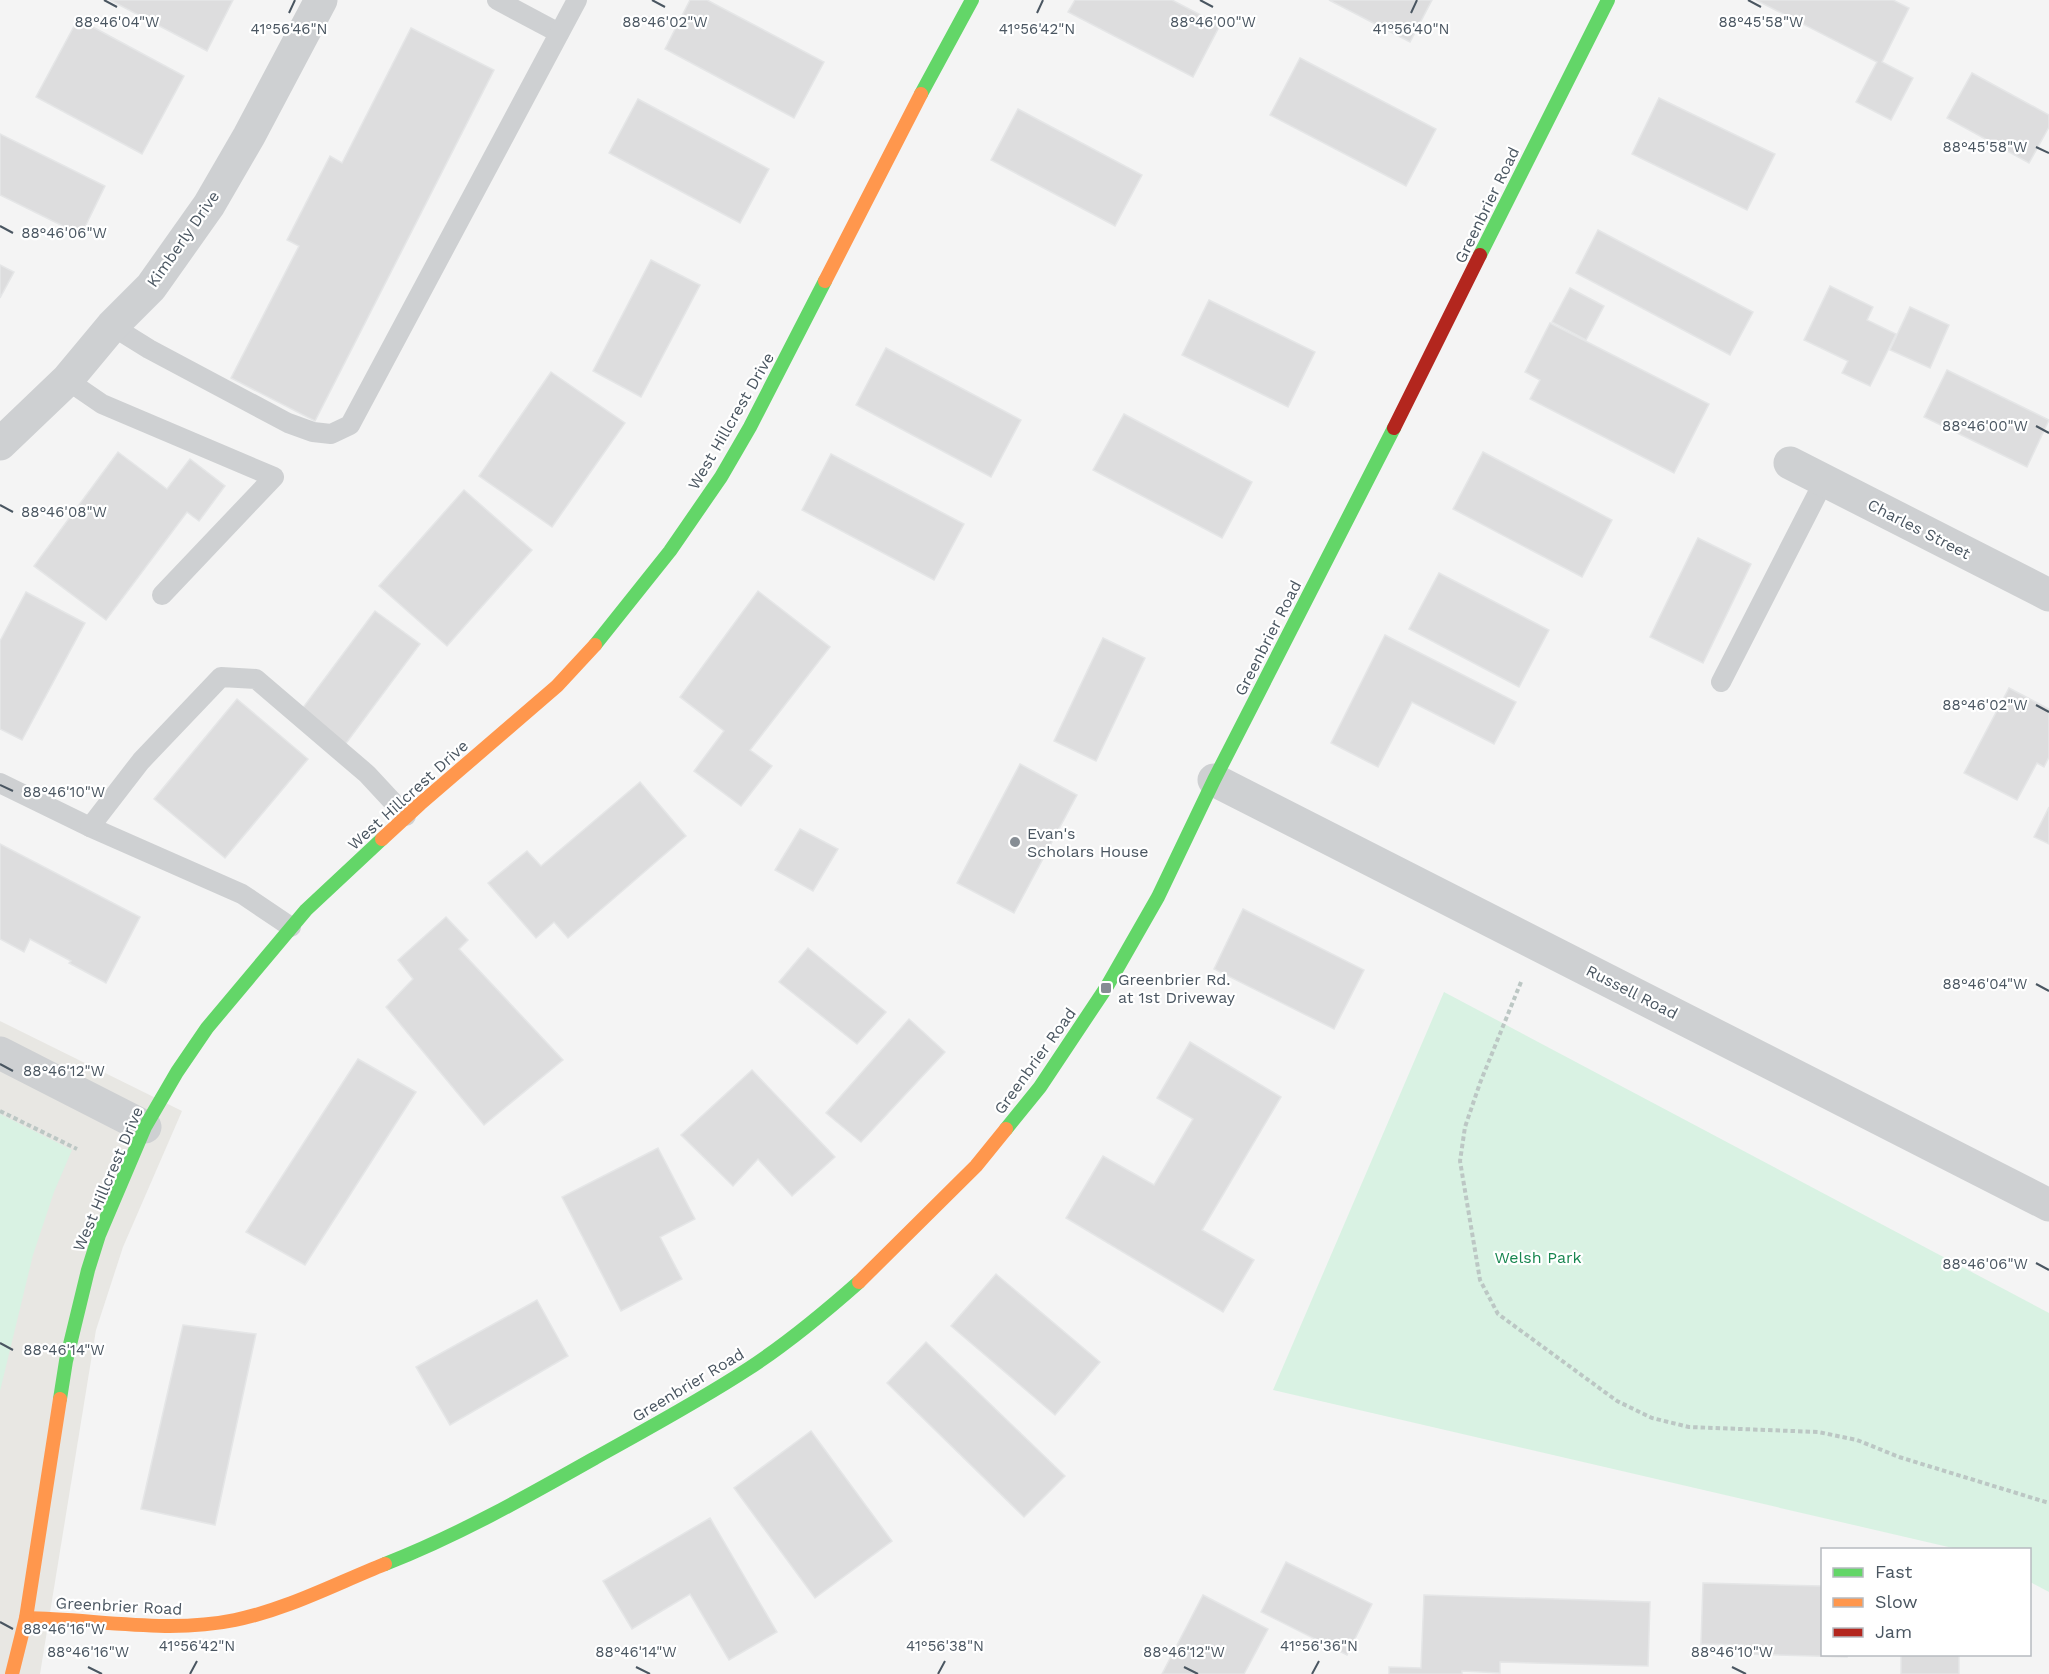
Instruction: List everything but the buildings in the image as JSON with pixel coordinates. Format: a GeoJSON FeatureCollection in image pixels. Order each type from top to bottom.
{"type":"FeatureCollection","features":[{"type":"Feature","properties":{"kind":"street","name":"Kimberly Drive"},"geometry":{"type":"LineString","coordinates":[[0,444],[67,380],[112,327],[151,287],[209,205],[249,136],[321,0]]}},
{"type":"Feature","properties":{"kind":"street","name":"West Hillcrest Drive"},"geometry":{"type":"LineString","coordinates":[[12,1674],[26,1618],[66,1361],[88,1270],[99,1235],[145,1127],[177,1072],[207,1028],[306,910],[406,816],[557,686],[603,636],[670,551],[721,477],[750,427],[939,58],[972,0]]}},
{"type":"Feature","properties":{"kind":"street","name":"Greenbrier Road"},"geometry":{"type":"LineString","coordinates":[[26,1618],[74,1619],[158,1626],[200,1625],[236,1620],[285,1606],[330,1589],[431,1546],[483,1521],[695,1402],[750,1368],[818,1318],[876,1267],[976,1166],[1040,1087],[1106,988],[1153,906],[1214,780],[1608,0]]}},
{"type":"Feature","properties":{"kind":"street","name":"Charles Street"},"geometry":{"type":"LineString","coordinates":[[1790,463],[2049,595]]}},
{"type":"Feature","properties":{"kind":"street","name":"Russell Road"},"geometry":{"type":"LineString","coordinates":[[1214,780],[2049,1206]]}},
{"type":"Feature","properties":{"kind":"street"},"geometry":{"type":"LineString","coordinates":[[0,1053],[145,1127]]}},
{"type":"Feature","properties":{"kind":"lane"},"geometry":{"type":"LineString","coordinates":[[497,0],[559,33]]}},
{"type":"Feature","properties":{"kind":"lane"},"geometry":{"type":"LineString","coordinates":[[112,327],[288,423],[313,432],[331,434],[350,425],[577,0]]}},
{"type":"Feature","properties":{"kind":"lane"},"geometry":{"type":"LineString","coordinates":[[67,380],[102,404],[274,477],[162,595]]}},
{"type":"Feature","properties":{"kind":"lane"},"geometry":{"type":"LineString","coordinates":[[1721,682],[1824,481]]}},
{"type":"Feature","properties":{"kind":"lane"},"geometry":{"type":"LineString","coordinates":[[90,827],[141,761],[221,677],[256,679],[367,774],[406,816]]}},
{"type":"Feature","properties":{"kind":"lane"},"geometry":{"type":"LineString","coordinates":[[0,783],[90,827],[242,894],[291,927]]}},
{"type":"Feature","properties":{"kind":"path"},"geometry":{"type":"LineString","coordinates":[[1521,982],[1480,1083],[1465,1127],[1460,1161],[1480,1280],[1498,1314],[1617,1401],[1652,1418],[1689,1427],[1818,1432],[1857,1440],[1899,1457],[2049,1503]]}},
{"type":"Feature","properties":{"kind":"path"},"geometry":{"type":"LineString","coordinates":[[0,1111],[77,1149]]}},
{"type":"Feature","properties":{"kind":"shaded area"},"geometry":{"type":"Polygon","coordinates":[[[0,1021],[182,1111],[123,1247],[96,1330],[40,1674],[0,1674],[0,1021]]]}},
{"type":"Feature","properties":{"kind":"green space","name":"Welsh Park"},"geometry":{"type":"Polygon","coordinates":[[[1444,992],[2049,1313],[2049,1592],[2031,1583],[2031,1548],[1953,1548],[1273,1390],[1444,992]]]}},
{"type":"Feature","properties":{"kind":"green space"},"geometry":{"type":"Polygon","coordinates":[[[0,1114],[72,1150],[54,1192],[33,1255],[0,1391],[0,1114]]]}},
{"type":"Feature","properties":{"kind":"traffic: fast"},"geometry":{"type":"LineString","coordinates":[[921,94],[972,0]]}},
{"type":"Feature","properties":{"kind":"traffic: fast"},"geometry":{"type":"LineString","coordinates":[[1480,255],[1608,0]]}},
{"type":"Feature","properties":{"kind":"traffic: fast"},"geometry":{"type":"LineString","coordinates":[[595,645],[670,551],[721,477],[750,427],[825,281]]}},
{"type":"Feature","properties":{"kind":"traffic: fast"},"geometry":{"type":"LineString","coordinates":[[1006,1129],[1040,1087],[1106,988],[1158,897],[1214,780],[1394,428]]}},
{"type":"Feature","properties":{"kind":"traffic: fast"},"geometry":{"type":"LineString","coordinates":[[60,1399],[66,1361],[88,1270],[99,1235],[145,1127],[177,1072],[207,1028],[306,910],[382,839]]}},
{"type":"Feature","properties":{"kind":"traffic: fast"},"geometry":{"type":"LineString","coordinates":[[385,1564],[492,1515],[711,1392],[777,1349],[859,1282]]}},
{"type":"Feature","properties":{"kind":"traffic: slow"},"geometry":{"type":"LineString","coordinates":[[825,281],[921,94]]}},
{"type":"Feature","properties":{"kind":"traffic: slow"},"geometry":{"type":"LineString","coordinates":[[382,839],[557,686],[595,645]]}},
{"type":"Feature","properties":{"kind":"traffic: slow"},"geometry":{"type":"LineString","coordinates":[[859,1282],[976,1166],[1006,1129]]}},
{"type":"Feature","properties":{"kind":"traffic: slow"},"geometry":{"type":"LineString","coordinates":[[12,1674],[26,1618],[60,1399]]}},
{"type":"Feature","properties":{"kind":"traffic: slow"},"geometry":{"type":"LineString","coordinates":[[26,1618],[157,1626],[210,1624],[235,1620],[274,1609],[385,1564]]}},
{"type":"Feature","properties":{"kind":"traffic: jam"},"geometry":{"type":"LineString","coordinates":[[1394,428],[1480,255]]}},
{"type":"Feature","properties":{"kind":"place","name":"Evan's Scholars House"},"geometry":{"type":"Point","coordinates":[1015,842]}},
{"type":"Feature","properties":{"kind":"place","name":"Greenbrier Rd. at 1st Driveway"},"geometry":{"type":"Point","coordinates":[1106,988]}}]}
